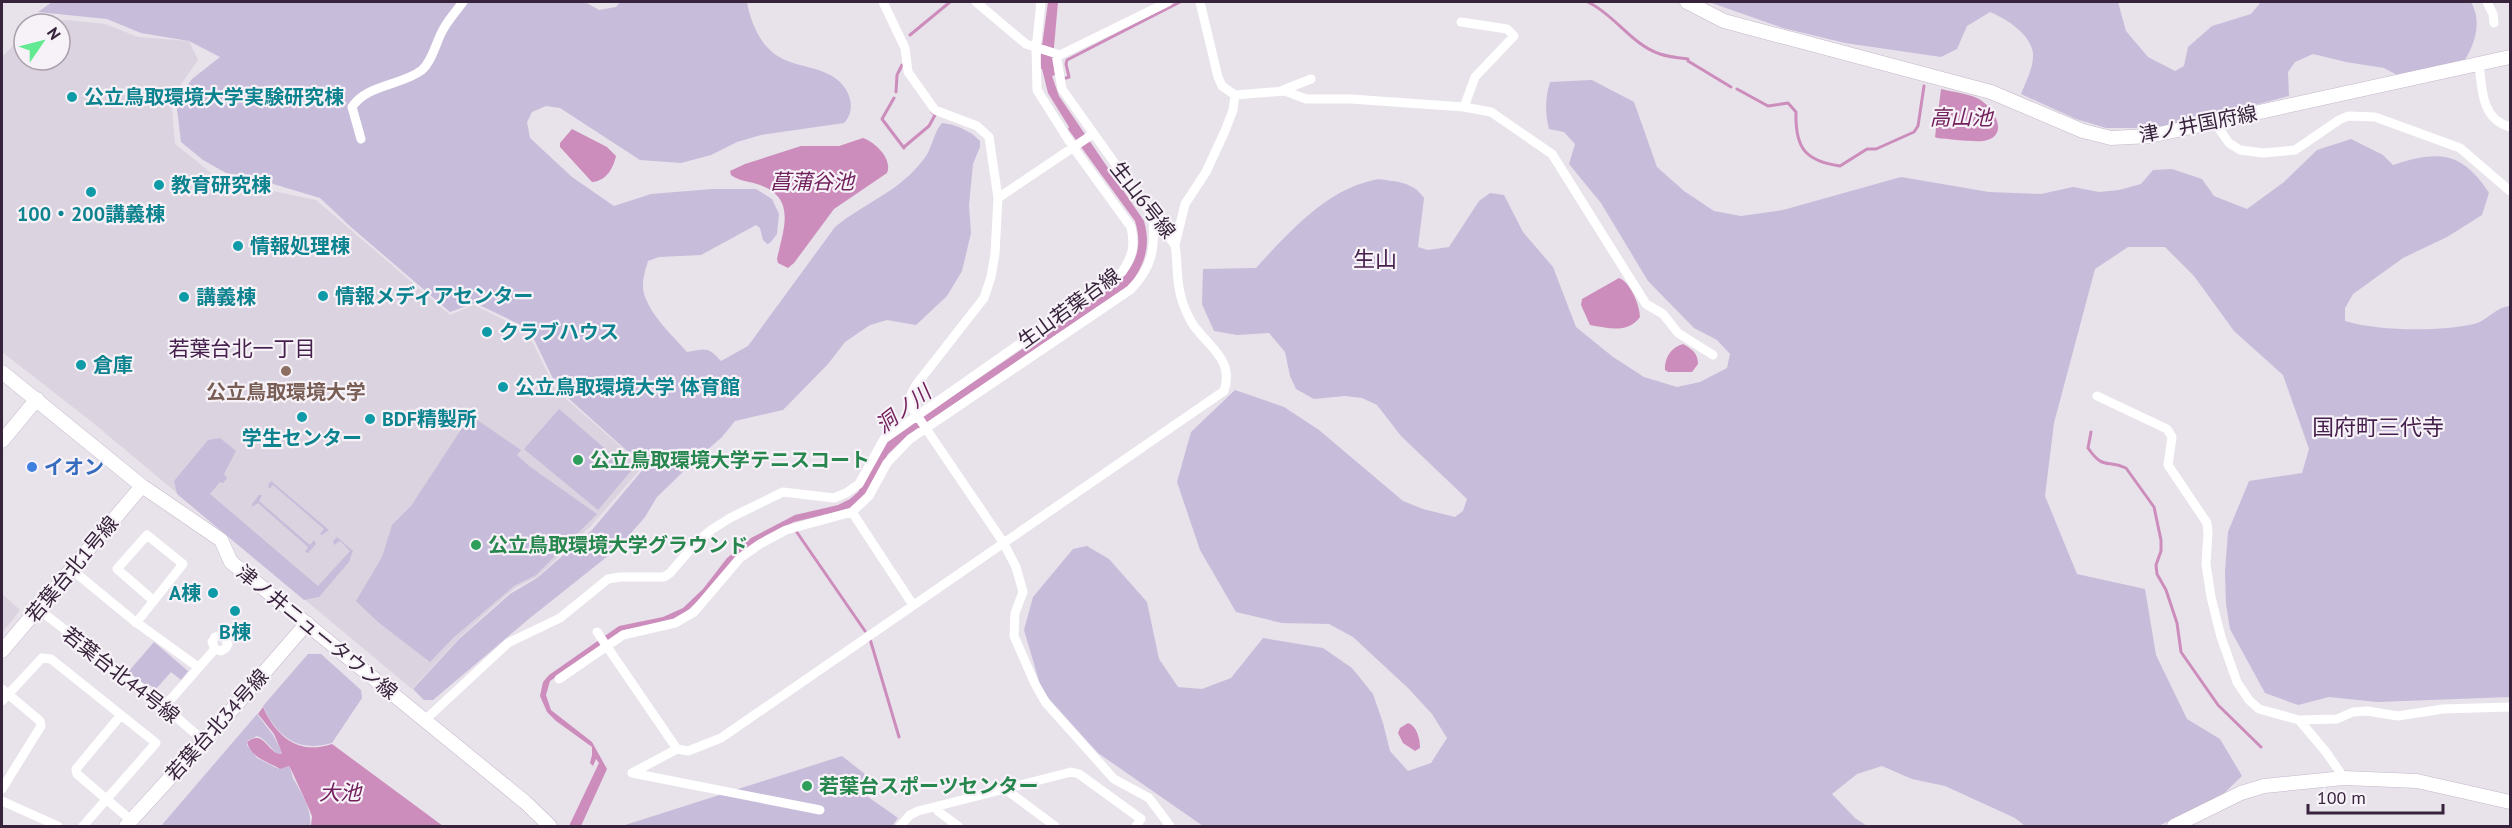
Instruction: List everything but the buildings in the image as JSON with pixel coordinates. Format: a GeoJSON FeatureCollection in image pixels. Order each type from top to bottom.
{"type":"FeatureCollection","features":[{"type":"Feature","properties":{"kind":"street"},"geometry":{"type":"LineString","coordinates":[[361,139],[352,107],[356,100],[421,70],[444,28],[463,2]]}},
{"type":"Feature","properties":{"kind":"street"},"geometry":{"type":"LineString","coordinates":[[883,2],[905,48],[905,65],[908,72],[934,110],[977,126],[989,137],[998,198],[992,277],[984,298],[916,385],[910,397],[910,405],[1003,542],[1016,567],[1023,592],[1015,613],[1013,628],[1035,684],[1051,709],[1114,779],[1149,798],[1170,826]]}},
{"type":"Feature","properties":{"kind":"street"},"geometry":{"type":"LineString","coordinates":[[976,2],[1026,44],[1060,55],[1168,2]]}},
{"type":"Feature","properties":{"kind":"street","name":"生山若葉台線"},"geometry":{"type":"LineString","coordinates":[[425,720],[508,643],[560,618],[608,579],[664,577],[711,530],[783,492],[834,498],[846,493],[859,484],[884,439],[1112,279],[1128,263],[1134,242],[1131,227],[1073,147],[1037,90],[1036,49],[1041,2]]}},
{"type":"Feature","properties":{"kind":"street"},"geometry":{"type":"LineString","coordinates":[[1200,2],[1218,77],[1222,86],[1234,96],[1281,91],[1311,79]]}},
{"type":"Feature","properties":{"kind":"street","name":"津ノ井国府線"},"geometry":{"type":"LineString","coordinates":[[1687,2],[1724,21],[1991,92],[2083,131],[2111,138],[2150,136],[2511,57]]}},
{"type":"Feature","properties":{"kind":"street"},"geometry":{"type":"LineString","coordinates":[[2487,2],[2493,14],[2494,23]]}},
{"type":"Feature","properties":{"kind":"street"},"geometry":{"type":"LineString","coordinates":[[1461,22],[1507,29],[1514,36],[1475,77],[1464,107]]}},
{"type":"Feature","properties":{"kind":"street","name":"生山6号線"},"geometry":{"type":"LineString","coordinates":[[1056,54],[1062,89],[1175,245]]}},
{"type":"Feature","properties":{"kind":"street"},"geometry":{"type":"LineString","coordinates":[[2479,63],[2486,106],[2492,119],[2510,126]]}},
{"type":"Feature","properties":{"kind":"street"},"geometry":{"type":"LineString","coordinates":[[1281,91],[1314,99],[1351,99],[1464,107],[1491,112],[1502,118],[1512,128],[1551,154],[1646,304],[1663,314],[1678,333],[1713,355]]}},
{"type":"Feature","properties":{"kind":"street","name":"生山6号線"},"geometry":{"type":"LineString","coordinates":[[1175,245],[1185,204],[1206,172],[1233,110],[1234,96]]}},
{"type":"Feature","properties":{"kind":"street"},"geometry":{"type":"LineString","coordinates":[[2214,123],[2229,143],[2240,150],[2263,153],[2295,150],[2348,116],[2374,117],[2460,148],[2511,191]]}},
{"type":"Feature","properties":{"kind":"street"},"geometry":{"type":"LineString","coordinates":[[998,198],[1093,134]]}},
{"type":"Feature","properties":{"kind":"street"},"geometry":{"type":"LineString","coordinates":[[559,680],[623,635],[675,623],[694,612],[740,558],[760,544],[786,530],[852,512],[869,496],[887,463],[899,449],[1130,290],[1142,278],[1151,261],[1154,236],[1153,217]]}},
{"type":"Feature","properties":{"kind":"street"},"geometry":{"type":"LineString","coordinates":[[820,810],[632,773],[676,749],[688,751],[721,738],[1224,391],[1227,382],[1224,361],[1192,323],[1181,298],[1175,245]]}},
{"type":"Feature","properties":{"kind":"street","name":"津ノ井ニュータウン線"},"geometry":{"type":"LineString","coordinates":[[2,372],[142,486],[221,540],[231,562],[525,802],[550,826]]}},
{"type":"Feature","properties":{"kind":"street"},"geometry":{"type":"LineString","coordinates":[[2097,396],[2167,429],[2172,437],[2168,465],[2207,523],[2206,564],[2211,597],[2237,682],[2249,700],[2259,709],[2299,720],[2337,720],[2353,712],[2367,711],[2398,716],[2443,709],[2511,707]]}},
{"type":"Feature","properties":{"kind":"street"},"geometry":{"type":"LineString","coordinates":[[2,441],[37,399]]}},
{"type":"Feature","properties":{"kind":"street","name":"若葉台北1号線"},"geometry":{"type":"LineString","coordinates":[[2,651],[142,486]]}},
{"type":"Feature","properties":{"kind":"street"},"geometry":{"type":"LineString","coordinates":[[852,512],[912,605]]}},
{"type":"Feature","properties":{"kind":"street"},"geometry":{"type":"LineString","coordinates":[[136,623],[154,601],[183,564],[147,535],[117,569],[154,601]]}},
{"type":"Feature","properties":{"kind":"street"},"geometry":{"type":"LineString","coordinates":[[71,569],[136,623],[198,667]]}},
{"type":"Feature","properties":{"kind":"street","name":"若葉台北44号線"},"geometry":{"type":"LineString","coordinates":[[38,609],[204,741]]}},
{"type":"Feature","properties":{"kind":"street","name":"若葉台北34号線"},"geometry":{"type":"LineString","coordinates":[[129,824],[307,623]]}},
{"type":"Feature","properties":{"kind":"street"},"geometry":{"type":"LineString","coordinates":[[597,632],[676,749]]}},
{"type":"Feature","properties":{"kind":"street"},"geometry":{"type":"LineString","coordinates":[[164,707],[215,649]]}},
{"type":"Feature","properties":{"kind":"street"},"geometry":{"type":"LineString","coordinates":[[2,789],[41,726],[40,721],[3,694],[42,658],[51,659],[156,743],[83,826]]}},
{"type":"Feature","properties":{"kind":"street"},"geometry":{"type":"LineString","coordinates":[[121,715],[76,770],[77,774],[107,798],[129,824]]}},
{"type":"Feature","properties":{"kind":"street"},"geometry":{"type":"LineString","coordinates":[[2299,720],[2344,778]]}},
{"type":"Feature","properties":{"kind":"street"},"geometry":{"type":"LineString","coordinates":[[900,826],[910,816],[935,807],[1071,772],[1079,774],[1141,819],[1136,826]]}},
{"type":"Feature","properties":{"kind":"street"},"geometry":{"type":"LineString","coordinates":[[2174,826],[2241,793],[2264,786],[2344,778],[2417,781],[2511,802]]}},
{"type":"Feature","properties":{"kind":"street"},"geometry":{"type":"LineString","coordinates":[[1005,789],[1055,826]]}},
{"type":"Feature","properties":{"kind":"street"},"geometry":{"type":"LineString","coordinates":[[2,801],[58,826]]}},
{"type":"Feature","properties":{"kind":"street"},"geometry":{"type":"LineString","coordinates":[[935,807],[958,826]]}},
{"type":"Feature","properties":{"kind":"shaded area"},"geometry":{"type":"Polygon","coordinates":[[[52,2],[585,2],[599,10],[616,7],[620,2],[747,2],[757,32],[775,54],[790,62],[824,72],[843,85],[851,104],[844,123],[761,135],[737,142],[711,155],[681,163],[640,160],[560,108],[546,106],[532,112],[527,122],[530,138],[572,177],[614,206],[651,194],[712,189],[756,189],[772,199],[779,214],[777,234],[770,243],[767,244],[763,240],[760,228],[756,225],[701,255],[659,257],[648,261],[643,290],[647,302],[662,325],[687,352],[706,350],[721,361],[748,346],[835,227],[892,189],[914,171],[926,156],[942,123],[962,129],[980,141],[973,164],[969,205],[971,233],[962,271],[947,296],[916,325],[887,320],[870,325],[845,342],[828,364],[783,410],[735,421],[722,437],[657,497],[645,517],[618,548],[433,700],[424,700],[413,689],[459,639],[510,594],[537,578],[592,530],[645,467],[558,389],[529,329],[475,303],[450,312],[320,198],[253,178],[226,173],[203,160],[181,142],[176,101],[192,79],[220,57],[189,41],[141,33],[107,19],[72,15],[72,12],[38,12],[52,2]]]}},
{"type":"Feature","properties":{"kind":"shaded area"},"geometry":{"type":"Polygon","coordinates":[[[1709,2],[2118,2],[2126,31],[2148,57],[2175,71],[2184,66],[2188,47],[2212,26],[2251,14],[2261,2],[2471,2],[2475,10],[2477,26],[2470,50],[2462,65],[2401,77],[2384,68],[2313,54],[2295,62],[2288,72],[2289,96],[2182,124],[2145,128],[2106,128],[2076,119],[2021,94],[2032,63],[2031,46],[2028,39],[2016,28],[1990,12],[1967,26],[1957,49],[1941,57],[1845,43],[1783,28],[1709,2]]]}},
{"type":"Feature","properties":{"kind":"shaded area","name":"公立鳥取環境大学"},"geometry":{"type":"Polygon","coordinates":[[[72,21],[105,24],[138,37],[189,41],[198,60],[171,99],[175,144],[220,180],[316,200],[450,315],[474,305],[527,331],[556,390],[643,466],[590,527],[537,577],[515,588],[484,615],[457,640],[412,689],[92,422],[2,352],[2,57],[12,47],[12,72],[72,72],[72,21]]]}},
{"type":"Feature","properties":{"kind":"shaded area"},"geometry":{"type":"Polygon","coordinates":[[[1592,80],[1634,102],[1657,167],[1684,191],[1714,211],[1741,216],[1783,210],[1901,177],[1989,192],[2041,194],[2073,187],[2099,192],[2119,190],[2141,184],[2153,170],[2172,169],[2202,179],[2214,196],[2247,209],[2284,182],[2317,150],[2351,139],[2383,155],[2393,165],[2436,156],[2458,162],[2469,169],[2489,193],[2482,215],[2447,237],[2403,258],[2353,294],[2345,308],[2345,321],[2391,328],[2460,327],[2474,324],[2510,306],[2510,697],[2377,702],[2329,697],[2298,705],[2265,693],[2230,629],[2226,604],[2225,572],[2228,532],[2249,481],[2302,473],[2309,449],[2283,375],[2234,331],[2194,276],[2165,247],[2128,247],[2095,269],[2054,423],[2045,496],[2077,574],[2145,589],[2156,655],[2187,719],[2220,739],[2242,776],[2217,800],[2158,826],[2025,826],[2015,818],[1945,786],[1912,779],[1882,766],[1857,774],[1832,794],[1855,818],[1867,826],[1203,826],[1098,753],[1042,691],[1024,630],[1033,597],[1073,549],[1087,546],[1109,559],[1147,602],[1159,659],[1178,687],[1202,689],[1231,678],[1263,638],[1323,648],[1352,668],[1373,694],[1390,751],[1408,771],[1431,763],[1447,738],[1432,714],[1408,688],[1353,637],[1329,624],[1282,623],[1236,612],[1200,550],[1177,482],[1191,432],[1235,390],[1284,407],[1319,430],[1403,501],[1455,517],[1463,511],[1467,499],[1401,436],[1377,405],[1362,398],[1345,396],[1314,399],[1296,389],[1290,376],[1285,352],[1269,333],[1237,335],[1214,331],[1202,304],[1203,269],[1256,268],[1295,227],[1324,203],[1356,185],[1374,180],[1402,183],[1415,188],[1421,194],[1424,198],[1418,247],[1428,250],[1449,247],[1479,201],[1490,193],[1504,195],[1523,232],[1553,267],[1576,327],[1613,357],[1644,377],[1677,387],[1700,382],[1727,368],[1730,354],[1717,340],[1694,328],[1648,281],[1601,203],[1569,164],[1575,144],[1564,132],[1549,129],[1546,106],[1550,82],[1592,80]]]}},
{"type":"Feature","properties":{"kind":"shaded area","name":"公立鳥取環境大学テニスコート"},"geometry":{"type":"Polygon","coordinates":[[[559,409],[631,471],[598,510],[524,449],[559,409]]]}},
{"type":"Feature","properties":{"kind":"shaded area","name":"公立鳥取環境大学グラウンド"},"geometry":{"type":"Polygon","coordinates":[[[474,418],[521,450],[517,455],[529,466],[597,514],[536,575],[514,586],[453,638],[430,662],[378,622],[356,601],[382,557],[392,525],[411,506],[468,419],[474,418]]]}},
{"type":"Feature","properties":{"kind":"shaded area"},"geometry":{"type":"Polygon","coordinates":[[[220,438],[236,451],[224,474],[227,478],[223,483],[220,482],[210,494],[318,586],[350,551],[340,541],[334,545],[333,541],[337,537],[353,551],[349,562],[319,597],[304,600],[177,494],[174,481],[208,440],[220,438]]]}},
{"type":"Feature","properties":{"kind":"shaded area"},"geometry":{"type":"Polygon","coordinates":[[[271,481],[329,530],[320,534],[324,529],[273,485],[269,489],[268,485],[271,481]]]}},
{"type":"Feature","properties":{"kind":"shaded area"},"geometry":{"type":"Polygon","coordinates":[[[259,495],[262,495],[259,501],[310,545],[314,540],[316,544],[308,553],[305,552],[308,547],[258,503],[252,507],[259,495]]]}},
{"type":"Feature","properties":{"kind":"shaded area"},"geometry":{"type":"Polygon","coordinates":[[[2,594],[20,610],[2,633],[2,594]]]}},
{"type":"Feature","properties":{"kind":"shaded area"},"geometry":{"type":"Polygon","coordinates":[[[154,642],[188,671],[181,680],[171,672],[156,689],[128,672],[154,642]]]}},
{"type":"Feature","properties":{"kind":"shaded area"},"geometry":{"type":"Polygon","coordinates":[[[308,654],[321,654],[361,690],[362,698],[332,743],[320,746],[299,744],[290,740],[275,726],[263,706],[308,654]]]}},
{"type":"Feature","properties":{"kind":"shaded area"},"geometry":{"type":"Polygon","coordinates":[[[257,714],[273,735],[282,752],[279,754],[257,736],[247,741],[247,745],[257,758],[279,769],[289,766],[308,808],[310,826],[161,826],[257,714]]]}},
{"type":"Feature","properties":{"kind":"shaded area","name":"若葉台スポーツセンター"},"geometry":{"type":"Polygon","coordinates":[[[842,756],[870,778],[864,794],[898,818],[892,826],[622,826],[842,756]]]}},
{"type":"Feature","properties":{"kind":"water"},"geometry":{"type":"Polygon","coordinates":[[[1048,2],[1058,2],[1053,58],[1055,75],[1052,76],[1059,96],[1144,221],[1147,246],[1136,276],[1131,284],[906,437],[888,454],[864,496],[852,508],[794,522],[765,536],[683,615],[667,622],[624,630],[550,681],[546,695],[551,710],[592,742],[607,769],[581,826],[569,826],[599,763],[596,759],[593,766],[590,763],[592,747],[547,712],[540,696],[543,682],[549,675],[619,626],[663,617],[683,608],[703,589],[727,558],[751,538],[795,515],[838,505],[850,499],[858,492],[885,444],[895,435],[1104,292],[1128,270],[1136,257],[1138,241],[1135,221],[1068,129],[1069,127],[1048,93],[1042,69],[1039,68],[1048,2]]]}},
{"type":"Feature","properties":{"kind":"water","name":"高山池"},"geometry":{"type":"Polygon","coordinates":[[[1941,89],[1968,95],[1983,102],[1994,114],[1998,127],[1997,134],[1983,141],[1935,137],[1941,89]]]}},
{"type":"Feature","properties":{"kind":"water"},"geometry":{"type":"Polygon","coordinates":[[[572,129],[607,147],[616,156],[611,170],[605,177],[592,182],[560,147],[560,143],[572,129]]]}},
{"type":"Feature","properties":{"kind":"water","name":"菖蒲谷池"},"geometry":{"type":"Polygon","coordinates":[[[863,138],[873,143],[882,152],[887,162],[887,173],[834,209],[788,268],[778,263],[785,214],[783,205],[770,190],[737,179],[731,175],[730,171],[801,146],[839,146],[863,138]]]}},
{"type":"Feature","properties":{"kind":"water"},"geometry":{"type":"Polygon","coordinates":[[[1619,278],[1634,294],[1640,317],[1624,328],[1590,325],[1581,305],[1582,299],[1619,278]]]}},
{"type":"Feature","properties":{"kind":"water"},"geometry":{"type":"Polygon","coordinates":[[[1683,344],[1694,352],[1698,364],[1692,372],[1668,372],[1665,370],[1667,358],[1675,348],[1683,344]]]}},
{"type":"Feature","properties":{"kind":"water","name":"大池"},"geometry":{"type":"Polygon","coordinates":[[[263,707],[275,727],[290,741],[309,747],[332,744],[443,826],[311,826],[312,816],[289,766],[280,769],[260,758],[249,747],[247,742],[257,738],[274,752],[282,753],[274,734],[258,714],[263,707]]]}},
{"type":"Feature","properties":{"kind":"water"},"geometry":{"type":"Polygon","coordinates":[[[1408,723],[1414,727],[1419,737],[1420,748],[1415,751],[1403,743],[1398,733],[1400,728],[1408,723]]]}},
{"type":"Feature","properties":{"kind":"waterway"},"geometry":{"type":"LineString","coordinates":[[910,35],[950,2]]}},
{"type":"Feature","properties":{"kind":"waterway"},"geometry":{"type":"LineString","coordinates":[[1066,78],[1069,77],[1067,60],[1180,2]]}},
{"type":"Feature","properties":{"kind":"waterway"},"geometry":{"type":"LineString","coordinates":[[1588,2],[1607,14],[1650,50],[1667,56],[1688,59]]}},
{"type":"Feature","properties":{"kind":"waterway"},"geometry":{"type":"LineString","coordinates":[[1688,61],[1731,87]]}},
{"type":"Feature","properties":{"kind":"waterway"},"geometry":{"type":"LineString","coordinates":[[896,92],[897,75],[902,65]]}},
{"type":"Feature","properties":{"kind":"waterway"},"geometry":{"type":"LineString","coordinates":[[1737,89],[1768,106],[1788,103],[1796,112],[1798,135],[1804,151],[1818,161],[1840,166],[1867,149],[1876,149],[1914,132],[1918,126],[1924,86]]}},
{"type":"Feature","properties":{"kind":"waterway"},"geometry":{"type":"LineString","coordinates":[[894,98],[882,119],[904,148]]}},
{"type":"Feature","properties":{"kind":"waterway"},"geometry":{"type":"LineString","coordinates":[[904,147],[929,126],[935,115],[932,112]]}},
{"type":"Feature","properties":{"kind":"waterway"},"geometry":{"type":"LineString","coordinates":[[2091,432],[2088,448],[2093,455],[2102,462],[2126,468],[2154,507],[2161,540],[2161,551],[2156,565],[2157,574],[2166,590],[2177,623],[2181,652],[2218,705],[2261,747]]}},
{"type":"Feature","properties":{"kind":"waterway"},"geometry":{"type":"LineString","coordinates":[[796,531],[865,631]]}},
{"type":"Feature","properties":{"kind":"waterway"},"geometry":{"type":"LineString","coordinates":[[870,639],[899,737]]}},
{"type":"Feature","properties":{"kind":"place","name":"公立鳥取環境大学実験研究棟"},"geometry":{"type":"Point","coordinates":[72,97]}},
{"type":"Feature","properties":{"kind":"place","name":"教育研究棟"},"geometry":{"type":"Point","coordinates":[159,185]}},
{"type":"Feature","properties":{"kind":"place","name":"100・200講義棟"},"geometry":{"type":"Point","coordinates":[91,192]}},
{"type":"Feature","properties":{"kind":"place","name":"情報処理棟"},"geometry":{"type":"Point","coordinates":[238,246]}},
{"type":"Feature","properties":{"kind":"place","name":"情報メディアセンター"},"geometry":{"type":"Point","coordinates":[323,296]}},
{"type":"Feature","properties":{"kind":"place","name":"講義棟"},"geometry":{"type":"Point","coordinates":[184,297]}},
{"type":"Feature","properties":{"kind":"place","name":"クラブハウス"},"geometry":{"type":"Point","coordinates":[487,332]}},
{"type":"Feature","properties":{"kind":"place","name":"倉庫"},"geometry":{"type":"Point","coordinates":[81,365]}},
{"type":"Feature","properties":{"kind":"place","name":"公立鳥取環境大学"},"geometry":{"type":"Point","coordinates":[286,371]}},
{"type":"Feature","properties":{"kind":"place","name":"公立鳥取環境大学 体育館"},"geometry":{"type":"Point","coordinates":[503,387]}},
{"type":"Feature","properties":{"kind":"place","name":"学生センター"},"geometry":{"type":"Point","coordinates":[302,417]}},
{"type":"Feature","properties":{"kind":"place","name":"BDF精製所"},"geometry":{"type":"Point","coordinates":[370,419]}},
{"type":"Feature","properties":{"kind":"place","name":"公立鳥取環境大学テニスコート"},"geometry":{"type":"Point","coordinates":[578,460]}},
{"type":"Feature","properties":{"kind":"place","name":"イオン"},"geometry":{"type":"Point","coordinates":[32,467]}},
{"type":"Feature","properties":{"kind":"place","name":"公立鳥取環境大学グラウンド"},"geometry":{"type":"Point","coordinates":[476,545]}},
{"type":"Feature","properties":{"kind":"place","name":"A棟"},"geometry":{"type":"Point","coordinates":[213,593]}},
{"type":"Feature","properties":{"kind":"place","name":"B棟"},"geometry":{"type":"Point","coordinates":[235,611]}},
{"type":"Feature","properties":{"kind":"place","name":"若葉台スポーツセンター"},"geometry":{"type":"Point","coordinates":[807,786]}},
{"type":"Feature","properties":{"kind":"district","name":"生山"},"geometry":{"type":"Point","coordinates":[1375,259]}},
{"type":"Feature","properties":{"kind":"district","name":"若葉台北一丁目"},"geometry":{"type":"Point","coordinates":[242,348]}},
{"type":"Feature","properties":{"kind":"district","name":"国府町三代寺"},"geometry":{"type":"Point","coordinates":[2378,427]}},
{"type":"Feature","properties":{"kind":"water label","name":"洞ノ川"},"geometry":{"type":"Point","coordinates":[903,409]}}]}
